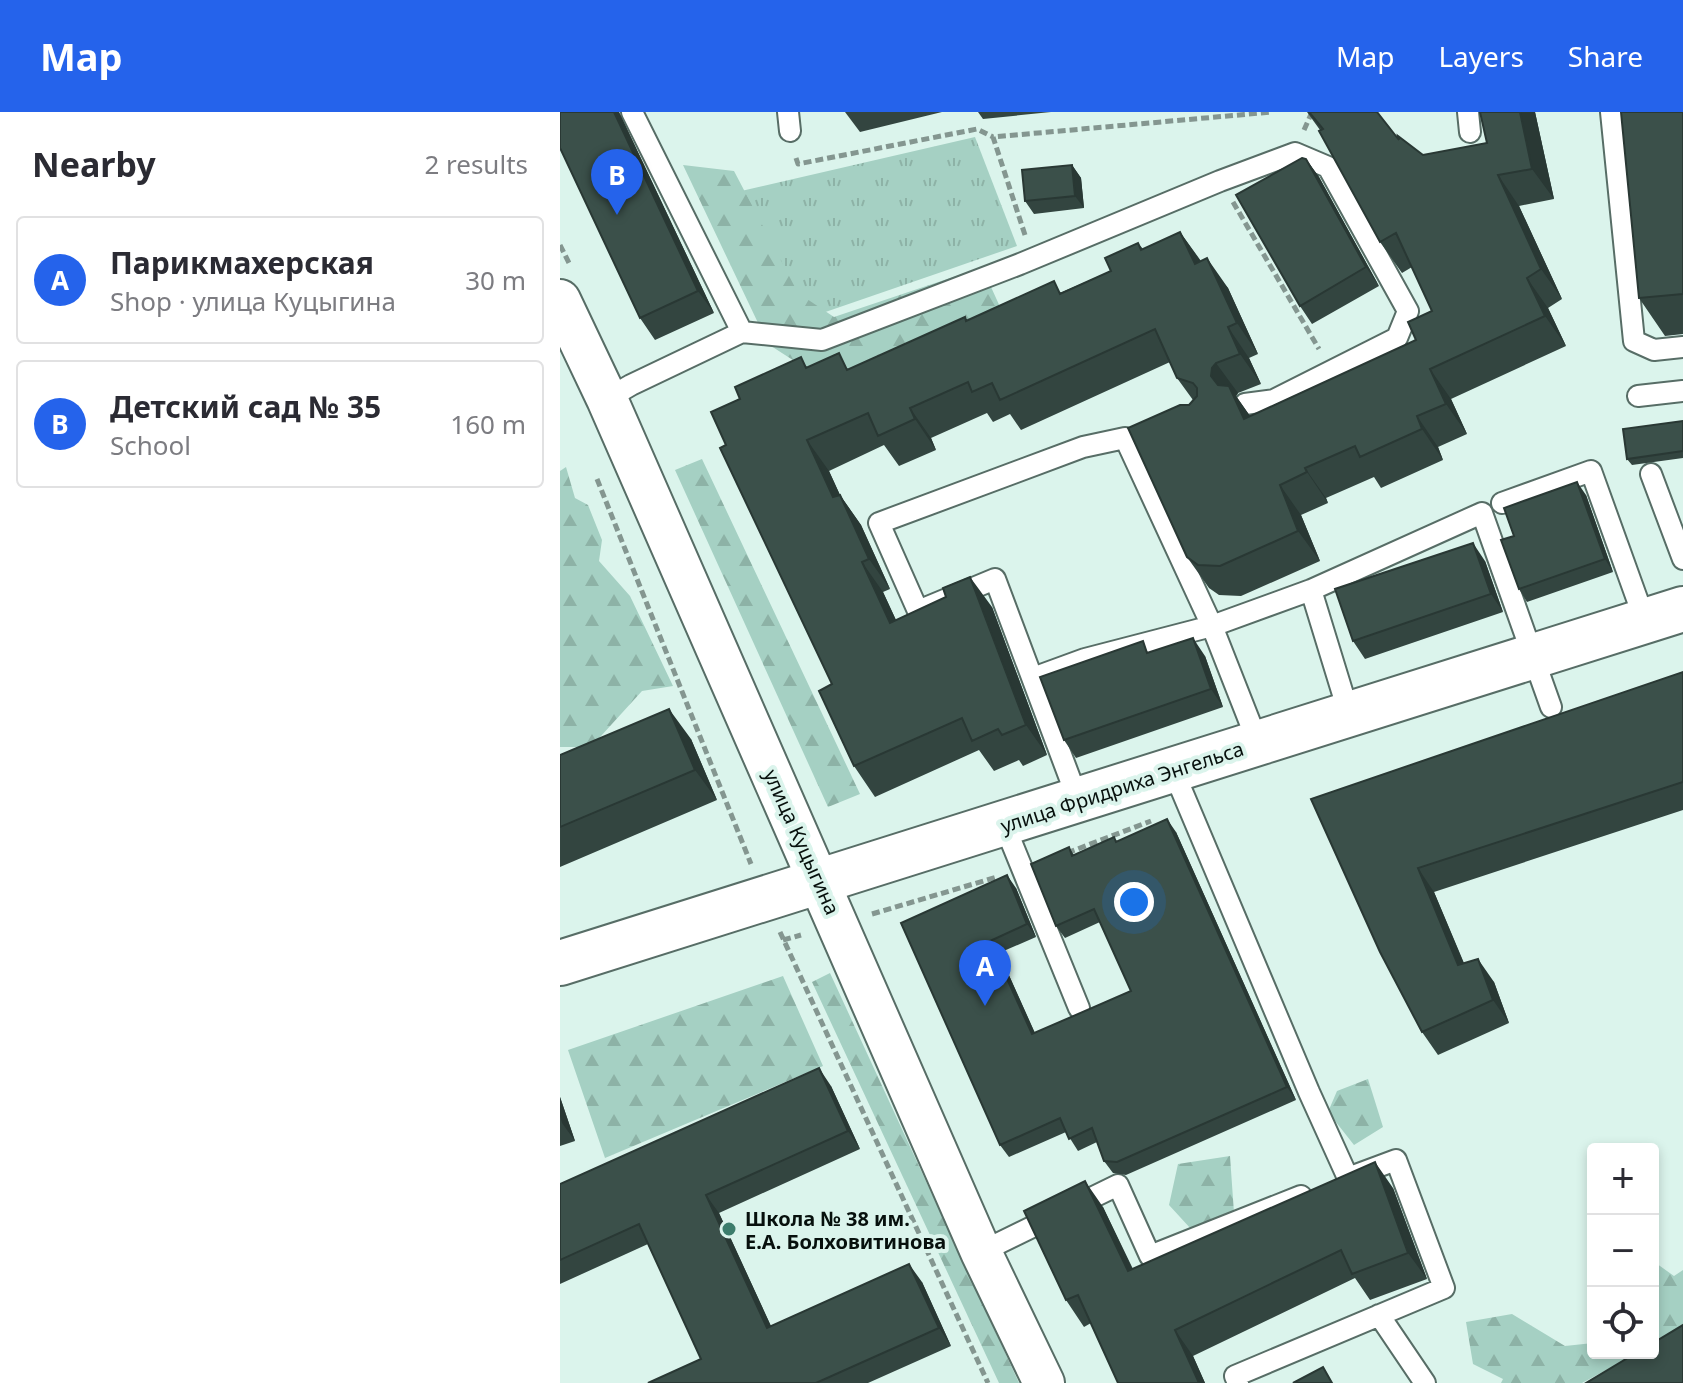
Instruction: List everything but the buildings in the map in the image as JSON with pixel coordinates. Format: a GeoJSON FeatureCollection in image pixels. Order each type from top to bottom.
{"type":"FeatureCollection","features":[{"type":"Feature","properties":{"kind":"street","name":"улица Куцыгина"},"geometry":{"type":"LineString","coordinates":[[560,300],[607,399],[981,1252],[1044,1383]]}},
{"type":"Feature","properties":{"kind":"street","name":"улица Фридриха Энгельса"},"geometry":{"type":"LineString","coordinates":[[560,963],[1664,615]]}},
{"type":"Feature","properties":{"kind":"lane"},"geometry":{"type":"LineString","coordinates":[[632,112],[742,332]]}},
{"type":"Feature","properties":{"kind":"lane"},"geometry":{"type":"LineString","coordinates":[[1611,112],[1634,341],[1654,350],[1683,347]]}},
{"type":"Feature","properties":{"kind":"lane"},"geometry":{"type":"LineString","coordinates":[[607,399],[742,332],[822,340],[1295,153],[1328,167],[1408,311],[1397,338],[1274,400],[1245,404]]}},
{"type":"Feature","properties":{"kind":"lane"},"geometry":{"type":"LineString","coordinates":[[1638,396],[1683,391]]}},
{"type":"Feature","properties":{"kind":"lane"},"geometry":{"type":"LineString","coordinates":[[1078,800],[995,579],[918,611],[879,523],[1083,447],[1131,435],[1258,743]]}},
{"type":"Feature","properties":{"kind":"lane"},"geometry":{"type":"LineString","coordinates":[[1502,503],[1591,471],[1664,615]]}},
{"type":"Feature","properties":{"kind":"lane"},"geometry":{"type":"LineString","coordinates":[[1651,474],[1683,559]]}},
{"type":"Feature","properties":{"kind":"lane"},"geometry":{"type":"LineString","coordinates":[[1033,678],[1085,659],[1212,626],[1311,590],[1482,513],[1551,707]]}},
{"type":"Feature","properties":{"kind":"lane"},"geometry":{"type":"LineString","coordinates":[[1311,590],[1349,714]]}},
{"type":"Feature","properties":{"kind":"lane"},"geometry":{"type":"LineString","coordinates":[[1173,770],[1303,1078],[1334,1184]]}},
{"type":"Feature","properties":{"kind":"lane"},"geometry":{"type":"LineString","coordinates":[[1004,824],[1079,1008]]}},
{"type":"Feature","properties":{"kind":"lane"},"geometry":{"type":"LineString","coordinates":[[981,1252],[1118,1185],[1150,1256],[1396,1160],[1444,1288],[1235,1376],[1238,1383]]}},
{"type":"Feature","properties":{"kind":"lane"},"geometry":{"type":"LineString","coordinates":[[1379,1315],[1425,1383]]}},
{"type":"Feature","properties":{"kind":"path"},"geometry":{"type":"LineString","coordinates":[[789,122],[798,164],[977,129],[993,137],[1272,112]]}},
{"type":"Feature","properties":{"kind":"path"},"geometry":{"type":"LineString","coordinates":[[993,137],[1032,259]]}},
{"type":"Feature","properties":{"kind":"path"},"geometry":{"type":"LineString","coordinates":[[1220,181],[1331,370]]}},
{"type":"Feature","properties":{"kind":"path"},"geometry":{"type":"LineString","coordinates":[[595,472],[751,863]]}},
{"type":"Feature","properties":{"kind":"path"},"geometry":{"type":"LineString","coordinates":[[783,940],[988,1383]]}},
{"type":"Feature","properties":{"kind":"green space"},"geometry":{"type":"Polygon","coordinates":[[[975,137],[1017,246],[779,328],[711,198],[975,137]]]}},
{"type":"Feature","properties":{"kind":"green space"},"geometry":{"type":"Polygon","coordinates":[[[683,165],[734,171],[798,293],[834,317],[965,273],[991,287],[1001,309],[866,367],[816,375],[768,344],[683,165]]]}},
{"type":"Feature","properties":{"kind":"green space"},"geometry":{"type":"Polygon","coordinates":[[[702,459],[860,794],[828,807],[675,470],[702,459]]]}},
{"type":"Feature","properties":{"kind":"green space"},"geometry":{"type":"Polygon","coordinates":[[[566,467],[575,498],[588,505],[602,540],[599,561],[630,596],[673,686],[642,691],[591,747],[560,747],[560,471],[566,467]]]}},
{"type":"Feature","properties":{"kind":"green space"},"geometry":{"type":"Polygon","coordinates":[[[830,973],[1019,1383],[999,1383],[812,982],[830,973]]]}},
{"type":"Feature","properties":{"kind":"green space"},"geometry":{"type":"Polygon","coordinates":[[[783,976],[823,1066],[605,1158],[568,1050],[783,976]]]}},
{"type":"Feature","properties":{"kind":"green space"},"geometry":{"type":"Polygon","coordinates":[[[1368,1079],[1383,1127],[1354,1145],[1328,1112],[1337,1091],[1368,1079]]]}},
{"type":"Feature","properties":{"kind":"green space"},"geometry":{"type":"Polygon","coordinates":[[[1230,1156],[1234,1213],[1191,1229],[1169,1205],[1178,1164],[1230,1156]]]}},
{"type":"Feature","properties":{"kind":"green space"},"geometry":{"type":"Polygon","coordinates":[[[1659,1265],[1674,1276],[1683,1270],[1683,1326],[1659,1340],[1659,1265]]]}},
{"type":"Feature","properties":{"kind":"green space"},"geometry":{"type":"Polygon","coordinates":[[[1512,1314],[1565,1346],[1587,1344],[1587,1359],[1627,1359],[1582,1383],[1501,1383],[1503,1379],[1473,1364],[1466,1322],[1512,1314]]]}},
{"type":"Feature","properties":{"kind":"place","name":"Детский сад № 35"},"geometry":{"type":"Point","coordinates":[617,215]}},
{"type":"Feature","properties":{"kind":"place","name":"Парикмахерская"},"geometry":{"type":"Point","coordinates":[985,1006]}},
{"type":"Feature","properties":{"kind":"place","name":"Школа № 38 им. Е.А. Болховитинова"},"geometry":{"type":"Point","coordinates":[729,1229]}}]}
